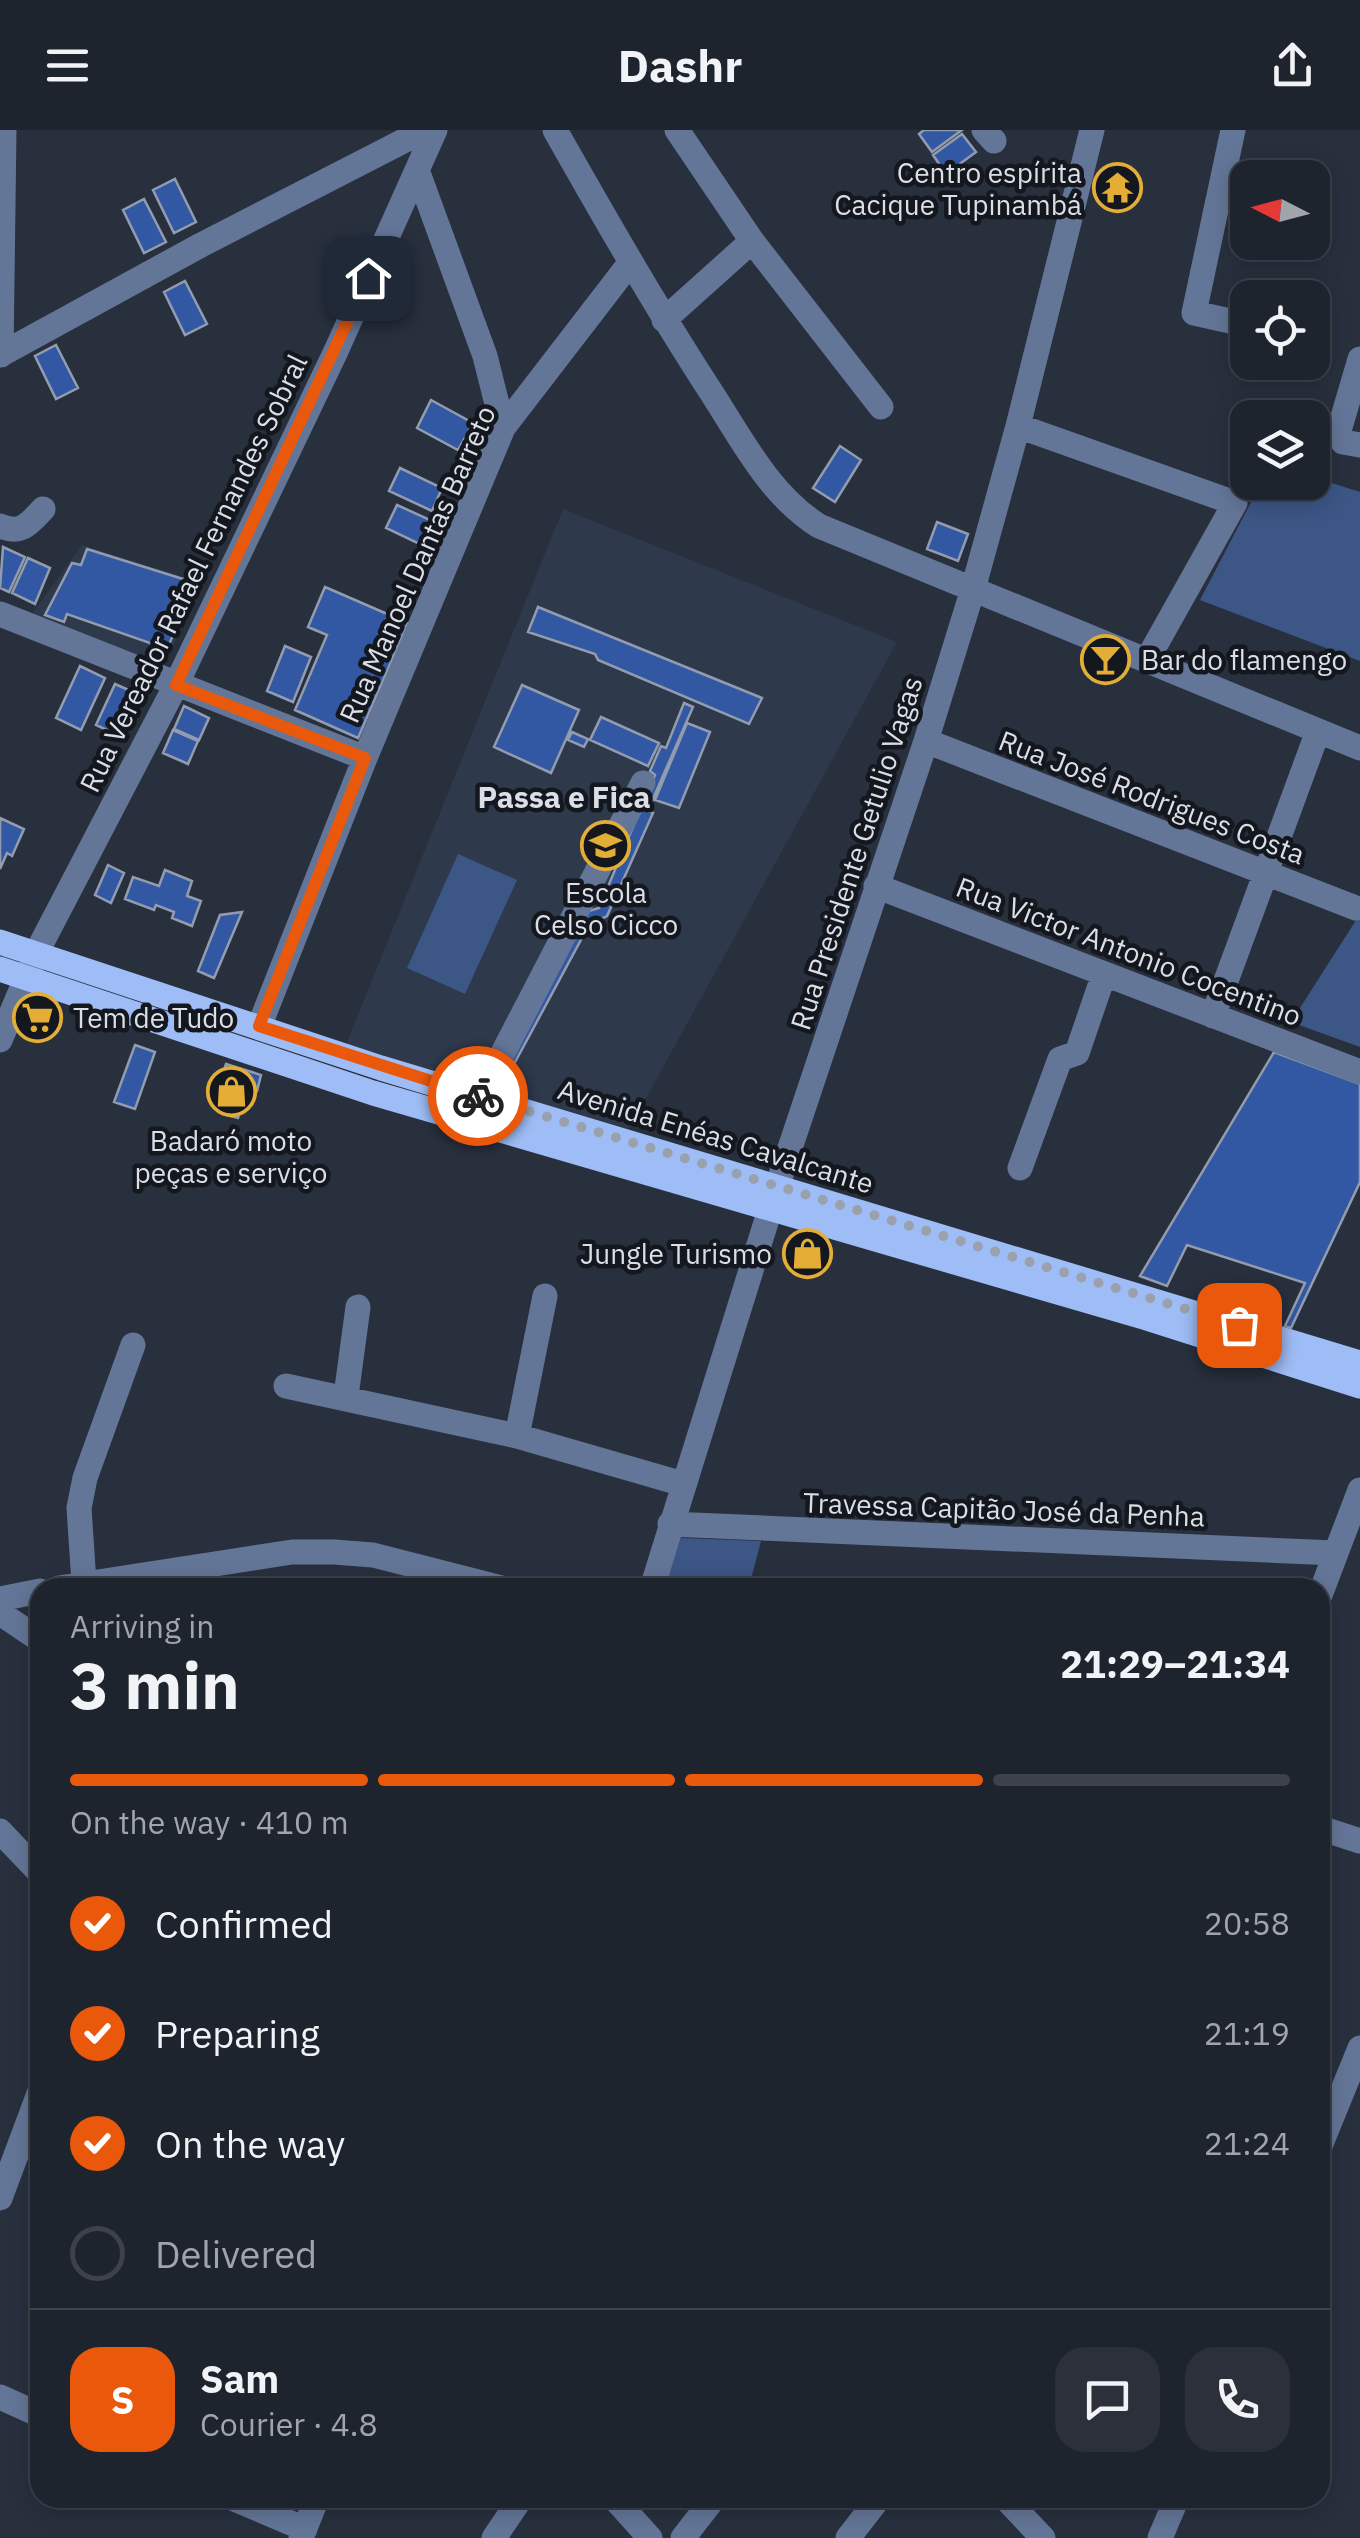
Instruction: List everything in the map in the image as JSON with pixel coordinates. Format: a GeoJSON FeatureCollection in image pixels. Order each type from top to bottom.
{"type":"FeatureCollection","features":[{"type":"Feature","properties":{"kind":"main road","name":"Avenida Enéas Cavalcante"},"geometry":{"type":"LineString","coordinates":[[0,942],[32,967],[377,1080],[1275,1348],[1360,1386]]}},
{"type":"Feature","properties":{"kind":"main road","name":"Avenida Enéas Cavalcante"},"geometry":{"type":"LineString","coordinates":[[0,969],[32,967],[259,1026],[377,1080],[484,1098],[646,1160]]}},
{"type":"Feature","properties":{"kind":"main road","name":"Avenida Enéas Cavalcante"},"geometry":{"type":"LineString","coordinates":[[1275,1348],[1360,1363]]}},
{"type":"Feature","properties":{"kind":"street"},"geometry":{"type":"LineString","coordinates":[[4,130],[0,355],[201,245],[425,130]]}},
{"type":"Feature","properties":{"kind":"street","name":"Rua Vereador Rafael Fernandes Sobral"},"geometry":{"type":"LineString","coordinates":[[0,1040],[32,967],[176,685],[336,350],[435,130]]}},
{"type":"Feature","properties":{"kind":"street"},"geometry":{"type":"LineString","coordinates":[[555,130],[664,320],[756,462],[804,516],[1360,748]]}},
{"type":"Feature","properties":{"kind":"street"},"geometry":{"type":"LineString","coordinates":[[677,130],[752,241],[881,407]]}},
{"type":"Feature","properties":{"kind":"street","name":"Rua Presidente Getulio Vagas"},"geometry":{"type":"LineString","coordinates":[[655,1578],[973,589],[1092,130]]}},
{"type":"Feature","properties":{"kind":"street"},"geometry":{"type":"LineString","coordinates":[[1230,321],[1194,313],[1234,130]]}},
{"type":"Feature","properties":{"kind":"street"},"geometry":{"type":"LineString","coordinates":[[417,170],[485,356],[503,428]]}},
{"type":"Feature","properties":{"kind":"street"},"geometry":{"type":"LineString","coordinates":[[664,320],[752,241]]}},
{"type":"Feature","properties":{"kind":"street","name":"Rua Manoel Dantas Barreto"},"geometry":{"type":"LineString","coordinates":[[259,1026],[365,758],[503,428],[630,263]]}},
{"type":"Feature","properties":{"kind":"street"},"geometry":{"type":"LineString","coordinates":[[1360,359],[1338,434],[1343,442],[1360,446]]}},
{"type":"Feature","properties":{"kind":"street"},"geometry":{"type":"LineString","coordinates":[[1018,426],[1236,503],[1147,660]]}},
{"type":"Feature","properties":{"kind":"street"},"geometry":{"type":"LineString","coordinates":[[0,526],[15,531],[26,527],[43,509]]}},
{"type":"Feature","properties":{"kind":"street"},"geometry":{"type":"LineString","coordinates":[[0,614],[365,758]]}},
{"type":"Feature","properties":{"kind":"street"},"geometry":{"type":"LineString","coordinates":[[1212,1016],[1318,731]]}},
{"type":"Feature","properties":{"kind":"street","name":"Rua José Rodrigues Costa"},"geometry":{"type":"LineString","coordinates":[[926,741],[1356,908]]}},
{"type":"Feature","properties":{"kind":"street"},"geometry":{"type":"LineString","coordinates":[[484,1098],[493,1072],[643,783]]}},
{"type":"Feature","properties":{"kind":"street","name":"Rua Victor Antonio Cocentino"},"geometry":{"type":"LineString","coordinates":[[876,886],[1360,1072]]}},
{"type":"Feature","properties":{"kind":"street"},"geometry":{"type":"LineString","coordinates":[[1020,1168],[1060,1060],[1077,1053],[1104,974]]}},
{"type":"Feature","properties":{"kind":"street"},"geometry":{"type":"LineString","coordinates":[[517,1436],[545,1296]]}},
{"type":"Feature","properties":{"kind":"street"},"geometry":{"type":"LineString","coordinates":[[346,1396],[358,1307]]}},
{"type":"Feature","properties":{"kind":"street"},"geometry":{"type":"LineString","coordinates":[[73,1578],[85,1478],[133,1345]]}},
{"type":"Feature","properties":{"kind":"street"},"geometry":{"type":"LineString","coordinates":[[286,1386],[517,1436],[683,1484]]}},
{"type":"Feature","properties":{"kind":"street"},"geometry":{"type":"LineString","coordinates":[[1326,1578],[1360,1490]]}},
{"type":"Feature","properties":{"kind":"street","name":"Travessa Capitão José da Penha"},"geometry":{"type":"LineString","coordinates":[[670,1524],[1335,1553]]}},
{"type":"Feature","properties":{"kind":"street"},"geometry":{"type":"LineString","coordinates":[[119,1578],[292,1552],[334,1552],[405,1561],[466,1578]]}},
{"type":"Feature","properties":{"kind":"street"},"geometry":{"type":"LineString","coordinates":[[0,1599],[30,1593]]}},
{"type":"Feature","properties":{"kind":"street"},"geometry":{"type":"LineString","coordinates":[[0,1613],[30,1633]]}},
{"type":"Feature","properties":{"kind":"street"},"geometry":{"type":"LineString","coordinates":[[0,1830],[30,1863]]}},
{"type":"Feature","properties":{"kind":"street"},"geometry":{"type":"LineString","coordinates":[[1330,1831],[1360,1841]]}},
{"type":"Feature","properties":{"kind":"street"},"geometry":{"type":"LineString","coordinates":[[1330,2122],[1360,2048]]}},
{"type":"Feature","properties":{"kind":"street"},"geometry":{"type":"LineString","coordinates":[[0,2198],[30,2118]]}},
{"type":"Feature","properties":{"kind":"street"},"geometry":{"type":"LineString","coordinates":[[0,2398],[30,2411]]}},
{"type":"Feature","properties":{"kind":"street"},"geometry":{"type":"LineString","coordinates":[[252,2508],[303,2533],[313,2508]]}},
{"type":"Feature","properties":{"kind":"street"},"geometry":{"type":"LineString","coordinates":[[494,2538],[514,2508]]}},
{"type":"Feature","properties":{"kind":"street"},"geometry":{"type":"LineString","coordinates":[[623,2508],[650,2538]]}},
{"type":"Feature","properties":{"kind":"street"},"geometry":{"type":"LineString","coordinates":[[683,2538],[706,2508]]}},
{"type":"Feature","properties":{"kind":"street"},"geometry":{"type":"LineString","coordinates":[[848,2538],[871,2508]]}},
{"type":"Feature","properties":{"kind":"street"},"geometry":{"type":"LineString","coordinates":[[1014,2508],[1043,2538]]}},
{"type":"Feature","properties":{"kind":"street"},"geometry":{"type":"LineString","coordinates":[[1160,2538],[1172,2508]]}},
{"type":"Feature","properties":{"kind":"shaded area"},"geometry":{"type":"Polygon","coordinates":[[[1330,482],[1360,492],[1360,661],[1200,600],[1252,500],[1330,500],[1330,482]]]}},
{"type":"Feature","properties":{"kind":"shaded area","name":"Escola Celso Cicco"},"geometry":{"type":"Polygon","coordinates":[[[563,509],[897,642],[629,1129],[345,1047],[563,509]]]}},
{"type":"Feature","properties":{"kind":"shaded area"},"geometry":{"type":"Polygon","coordinates":[[[82,545],[203,583],[164,665],[32,614],[82,545]]]}},
{"type":"Feature","properties":{"kind":"shaded area"},"geometry":{"type":"Polygon","coordinates":[[[458,854],[517,880],[465,994],[407,968],[458,854]]]}},
{"type":"Feature","properties":{"kind":"shaded area"},"geometry":{"type":"Polygon","coordinates":[[[1360,914],[1360,1047],[1291,1022],[1360,914]]]}},
{"type":"Feature","properties":{"kind":"shaded area"},"geometry":{"type":"Polygon","coordinates":[[[681,1538],[761,1541],[751,1578],[667,1578],[681,1538]]]}},
{"type":"Feature","properties":{"kind":"building"},"geometry":{"type":"Polygon","coordinates":[[[924,130],[962,130],[932,152],[919,134],[924,130]]]}},
{"type":"Feature","properties":{"kind":"building"},"geometry":{"type":"Polygon","coordinates":[[[962,134],[976,152],[946,174],[933,155],[962,134]]]}},
{"type":"Feature","properties":{"kind":"building"},"geometry":{"type":"Polygon","coordinates":[[[175,179],[196,222],[174,233],[153,190],[175,179]]]}},
{"type":"Feature","properties":{"kind":"building"},"geometry":{"type":"Polygon","coordinates":[[[144,199],[166,242],[144,253],[123,210],[144,199]]]}},
{"type":"Feature","properties":{"kind":"building"},"geometry":{"type":"Polygon","coordinates":[[[185,281],[207,324],[185,335],[164,292],[185,281]]]}},
{"type":"Feature","properties":{"kind":"building"},"geometry":{"type":"Polygon","coordinates":[[[56,345],[78,388],[56,399],[35,356],[56,345]]]}},
{"type":"Feature","properties":{"kind":"building"},"geometry":{"type":"Polygon","coordinates":[[[431,400],[473,423],[458,450],[417,428],[431,400]]]}},
{"type":"Feature","properties":{"kind":"building"},"geometry":{"type":"Polygon","coordinates":[[[840,446],[861,460],[835,502],[813,488],[840,446]]]}},
{"type":"Feature","properties":{"kind":"building"},"geometry":{"type":"Polygon","coordinates":[[[400,468],[442,488],[432,511],[389,491],[400,468]]]}},
{"type":"Feature","properties":{"kind":"building"},"geometry":{"type":"Polygon","coordinates":[[[397,505],[439,524],[428,548],[386,528],[397,505]]]}},
{"type":"Feature","properties":{"kind":"building"},"geometry":{"type":"Polygon","coordinates":[[[937,522],[968,534],[958,561],[927,549],[937,522]]]}},
{"type":"Feature","properties":{"kind":"building"},"geometry":{"type":"Polygon","coordinates":[[[3,547],[25,557],[9,592],[0,588],[3,547]]]}},
{"type":"Feature","properties":{"kind":"building"},"geometry":{"type":"Polygon","coordinates":[[[87,549],[196,583],[167,649],[67,614],[64,622],[45,615],[72,563],[81,565],[87,549]]]}},
{"type":"Feature","properties":{"kind":"building"},"geometry":{"type":"Polygon","coordinates":[[[28,558],[50,568],[35,604],[12,593],[28,558]]]}},
{"type":"Feature","properties":{"kind":"building"},"geometry":{"type":"Polygon","coordinates":[[[325,587],[408,623],[358,738],[295,710],[327,635],[308,627],[325,587]]]}},
{"type":"Feature","properties":{"kind":"building"},"geometry":{"type":"Polygon","coordinates":[[[538,607],[762,698],[749,724],[598,660],[595,654],[528,632],[538,607]]]}},
{"type":"Feature","properties":{"kind":"building"},"geometry":{"type":"Polygon","coordinates":[[[285,646],[311,657],[293,702],[267,691],[285,646]]]}},
{"type":"Feature","properties":{"kind":"building"},"geometry":{"type":"Polygon","coordinates":[[[80,666],[105,678],[81,730],[56,718],[80,666]]]}},
{"type":"Feature","properties":{"kind":"building"},"geometry":{"type":"Polygon","coordinates":[[[115,684],[140,695],[121,737],[96,725],[115,684]]]}},
{"type":"Feature","properties":{"kind":"building"},"geometry":{"type":"Polygon","coordinates":[[[522,685],[579,710],[551,773],[494,747],[522,685]]]}},
{"type":"Feature","properties":{"kind":"building"},"geometry":{"type":"Polygon","coordinates":[[[684,703],[693,707],[652,801],[646,798],[655,775],[650,771],[661,746],[666,748],[684,703]]]}},
{"type":"Feature","properties":{"kind":"building"},"geometry":{"type":"Polygon","coordinates":[[[184,706],[209,718],[199,740],[174,729],[184,706]]]}},
{"type":"Feature","properties":{"kind":"building"},"geometry":{"type":"Polygon","coordinates":[[[601,717],[659,743],[648,766],[590,740],[601,717]]]}},
{"type":"Feature","properties":{"kind":"building"},"geometry":{"type":"Polygon","coordinates":[[[687,723],[710,732],[679,808],[655,800],[687,723]]]}},
{"type":"Feature","properties":{"kind":"building"},"geometry":{"type":"Polygon","coordinates":[[[173,730],[198,741],[188,764],[163,753],[173,730]]]}},
{"type":"Feature","properties":{"kind":"building"},"geometry":{"type":"Polygon","coordinates":[[[572,732],[588,739],[584,747],[568,740],[572,732]]]}},
{"type":"Feature","properties":{"kind":"building"},"geometry":{"type":"Polygon","coordinates":[[[641,808],[653,813],[607,916],[589,925],[513,1066],[505,1060],[582,913],[599,908],[641,808]]]}},
{"type":"Feature","properties":{"kind":"building"},"geometry":{"type":"Polygon","coordinates":[[[0,818],[24,829],[12,856],[7,853],[0,869],[0,818]]]}},
{"type":"Feature","properties":{"kind":"building"},"geometry":{"type":"Polygon","coordinates":[[[108,865],[124,873],[111,903],[95,895],[108,865]]]}},
{"type":"Feature","properties":{"kind":"building"},"geometry":{"type":"Polygon","coordinates":[[[165,870],[192,881],[187,896],[201,901],[192,926],[172,918],[174,912],[156,905],[154,910],[125,899],[133,877],[159,886],[165,870]]]}},
{"type":"Feature","properties":{"kind":"building"},"geometry":{"type":"Polygon","coordinates":[[[242,912],[214,978],[198,971],[220,915],[242,912]]]}},
{"type":"Feature","properties":{"kind":"building"},"geometry":{"type":"Polygon","coordinates":[[[135,1045],[155,1052],[135,1109],[114,1102],[135,1045]]]}},
{"type":"Feature","properties":{"kind":"building"},"geometry":{"type":"Polygon","coordinates":[[[1274,1052],[1360,1084],[1360,1182],[1291,1328],[1285,1326],[1305,1283],[1187,1245],[1167,1286],[1140,1276],[1274,1052]]]}},
{"type":"Feature","properties":{"kind":"building","name":"Badaró moto peças e serviço"},"geometry":{"type":"Polygon","coordinates":[[[226,1064],[261,1075],[257,1091],[247,1088],[238,1118],[223,1114],[228,1097],[216,1094],[226,1064]]]}},
{"type":"Feature","properties":{"kind":"way so far"},"geometry":{"type":"LineString","coordinates":[[478,1096],[1239,1325]]}},
{"type":"Feature","properties":{"kind":"place","name":"Centro espírita Cacique Tupinambá"},"geometry":{"type":"Point","coordinates":[1117,188]}},
{"type":"Feature","properties":{"kind":"place","name":"Bar do flamengo"},"geometry":{"type":"Point","coordinates":[1106,659]}},
{"type":"Feature","properties":{"kind":"place","name":"Escola Celso Cicco"},"geometry":{"type":"Point","coordinates":[606,845]}},
{"type":"Feature","properties":{"kind":"place","name":"Tem de Tudo"},"geometry":{"type":"Point","coordinates":[38,1017]}},
{"type":"Feature","properties":{"kind":"place","name":"Badaró moto peças e serviço"},"geometry":{"type":"Point","coordinates":[231,1092]}},
{"type":"Feature","properties":{"kind":"place","name":"Jungle Turismo"},"geometry":{"type":"Point","coordinates":[807,1253]}},
{"type":"Feature","properties":{"kind":"district","name":"Passa e Fica"},"geometry":{"type":"Point","coordinates":[564,796]}},
{"type":"Feature","properties":{"kind":"route"},"geometry":{"type":"LineString","coordinates":[[368,278],[176,685],[365,758],[259,1026],[478,1096]]}}]}
